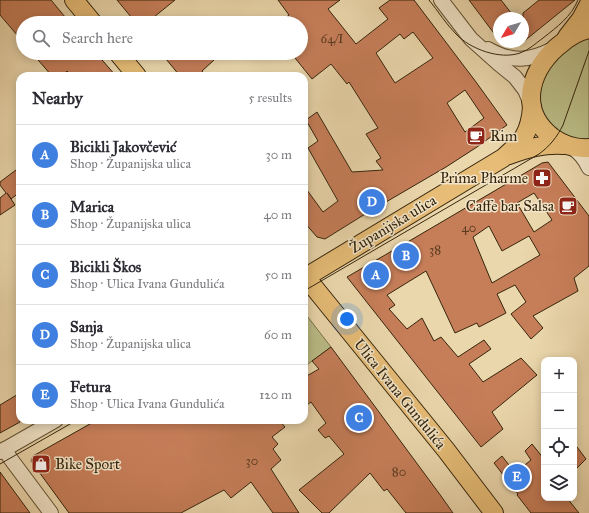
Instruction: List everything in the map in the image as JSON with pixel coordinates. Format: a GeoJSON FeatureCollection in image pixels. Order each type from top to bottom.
{"type":"FeatureCollection","features":[{"type":"Feature","properties":{"kind":"main road"},"geometry":{"type":"LineString","coordinates":[[74,0],[87,16]]}},
{"type":"Feature","properties":{"kind":"main road"},"geometry":{"type":"LineString","coordinates":[[559,44],[581,19],[589,4]]}},
{"type":"Feature","properties":{"kind":"main road"},"geometry":{"type":"LineString","coordinates":[[559,44],[578,32],[589,28]]}},
{"type":"Feature","properties":{"kind":"main road","name":"Županijska ulica"},"geometry":{"type":"LineString","coordinates":[[503,158],[524,138],[530,125],[532,107],[531,96],[534,78],[543,62],[559,44]]}},
{"type":"Feature","properties":{"kind":"main road"},"geometry":{"type":"LineString","coordinates":[[124,60],[134,72]]}},
{"type":"Feature","properties":{"kind":"main road"},"geometry":{"type":"LineString","coordinates":[[532,107],[534,114],[544,129],[550,135],[567,146]]}},
{"type":"Feature","properties":{"kind":"main road","name":"Županijska ulica"},"geometry":{"type":"LineString","coordinates":[[308,275],[503,158],[536,146],[551,144],[589,148]]}},
{"type":"Feature","properties":{"kind":"main road","name":"Ulica Ivana Gundulića"},"geometry":{"type":"LineString","coordinates":[[308,281],[441,444],[494,513]]}},
{"type":"Feature","properties":{"kind":"street"},"geometry":{"type":"LineString","coordinates":[[441,0],[471,39],[498,64],[515,77],[525,90],[532,107]]}},
{"type":"Feature","properties":{"kind":"street"},"geometry":{"type":"LineString","coordinates":[[471,39],[498,55],[515,59],[534,57],[559,44]]}},
{"type":"Feature","properties":{"kind":"street"},"geometry":{"type":"LineString","coordinates":[[567,146],[578,152],[584,158],[589,168]]}},
{"type":"Feature","properties":{"kind":"street"},"geometry":{"type":"LineString","coordinates":[[49,424],[3,451],[10,458],[51,513]]}},
{"type":"Feature","properties":{"kind":"green space"},"geometry":{"type":"Polygon","coordinates":[[[585,39],[589,39],[589,140],[577,141],[559,134],[543,115],[539,99],[545,73],[562,53],[585,39]]]}},
{"type":"Feature","properties":{"kind":"green space"},"geometry":{"type":"Polygon","coordinates":[[[308,317],[331,347],[308,364],[308,317]]]}},
{"type":"Feature","properties":{"kind":"building"},"geometry":{"type":"Polygon","coordinates":[[[0,0],[51,0],[64,16],[16,16],[16,34],[0,15],[0,0]]]}},
{"type":"Feature","properties":{"kind":"building"},"geometry":{"type":"Polygon","coordinates":[[[117,0],[175,0],[155,16],[130,16],[117,0]]]}},
{"type":"Feature","properties":{"kind":"building"},"geometry":{"type":"Polygon","coordinates":[[[278,0],[340,0],[328,9],[356,44],[388,19],[379,8],[390,0],[414,0],[507,125],[446,167],[325,239],[317,237],[308,227],[308,191],[323,212],[338,201],[308,148],[318,141],[308,124],[308,119],[317,112],[352,172],[383,170],[376,161],[381,158],[366,134],[378,128],[349,82],[347,84],[331,64],[312,79],[308,72],[306,72],[297,60],[308,60],[308,16],[288,16],[289,15],[278,0]],[[413,32],[404,39],[400,34],[376,53],[395,83],[433,58],[413,32]],[[465,90],[447,103],[465,132],[484,118],[465,90]]]}},
{"type":"Feature","properties":{"kind":"building"},"geometry":{"type":"Polygon","coordinates":[[[469,0],[501,0],[510,12],[493,12],[493,32],[469,0]]]}},
{"type":"Feature","properties":{"kind":"building"},"geometry":{"type":"Polygon","coordinates":[[[539,0],[575,0],[529,37],[529,12],[524,12],[539,0]]]}},
{"type":"Feature","properties":{"kind":"building"},"geometry":{"type":"Polygon","coordinates":[[[38,60],[102,60],[113,72],[67,71],[49,72],[38,60]]]}},
{"type":"Feature","properties":{"kind":"building"},"geometry":{"type":"Polygon","coordinates":[[[167,60],[214,60],[202,71],[203,72],[177,72],[167,60]]]}},
{"type":"Feature","properties":{"kind":"building"},"geometry":{"type":"Polygon","coordinates":[[[548,162],[589,216],[589,266],[574,278],[578,291],[533,316],[543,328],[531,339],[511,314],[526,302],[515,285],[497,294],[506,313],[479,327],[477,323],[455,333],[426,271],[387,295],[395,305],[389,309],[407,329],[422,318],[434,341],[441,337],[458,357],[484,340],[491,349],[469,364],[483,382],[521,358],[537,375],[492,412],[503,429],[481,447],[347,277],[542,163],[548,162]],[[534,193],[517,203],[534,232],[552,220],[534,193]],[[489,226],[473,237],[492,283],[540,255],[529,236],[502,251],[489,226]]]}},
{"type":"Feature","properties":{"kind":"building"},"geometry":{"type":"Polygon","coordinates":[[[16,170],[16,195],[11,199],[15,205],[0,215],[0,198],[6,193],[0,185],[0,182],[16,170]]]}},
{"type":"Feature","properties":{"kind":"building"},"geometry":{"type":"Polygon","coordinates":[[[331,347],[453,513],[406,513],[387,489],[384,491],[370,473],[329,513],[322,513],[299,490],[344,454],[329,436],[325,438],[318,430],[326,423],[311,402],[308,404],[308,375],[319,369],[312,361],[331,347]]]}},
{"type":"Feature","properties":{"kind":"building"},"geometry":{"type":"Polygon","coordinates":[[[16,395],[16,424],[0,433],[0,405],[16,395]]]}},
{"type":"Feature","properties":{"kind":"building"},"geometry":{"type":"Polygon","coordinates":[[[90,424],[282,424],[285,427],[272,437],[278,444],[273,449],[281,460],[271,469],[299,513],[273,513],[251,482],[231,498],[224,490],[181,513],[69,513],[31,461],[33,456],[90,424]]]}},
{"type":"Feature","properties":{"kind":"building"},"geometry":{"type":"Polygon","coordinates":[[[532,444],[541,455],[541,501],[569,501],[579,513],[531,513],[494,463],[502,456],[515,473],[531,460],[525,451],[532,444]]]}},
{"type":"Feature","properties":{"kind":"building"},"geometry":{"type":"Polygon","coordinates":[[[577,447],[586,459],[577,468],[577,447]]]}},
{"type":"Feature","properties":{"kind":"building"},"geometry":{"type":"Polygon","coordinates":[[[0,472],[30,513],[0,513],[0,472]]]}},
{"type":"Feature","properties":{"kind":"tram line"},"geometry":{"type":"LineString","coordinates":[[429,0],[449,26],[462,39],[486,52],[504,55],[520,53],[532,46],[563,21],[572,12],[578,0]]}},
{"type":"Feature","properties":{"kind":"tram line"},"geometry":{"type":"LineString","coordinates":[[308,289],[547,148],[563,125],[589,51]]}},
{"type":"Feature","properties":{"kind":"tram line"},"geometry":{"type":"LineString","coordinates":[[0,464],[70,424]]}},
{"type":"Feature","properties":{"kind":"place","name":"Rim"},"geometry":{"type":"Point","coordinates":[476,136]}},
{"type":"Feature","properties":{"kind":"place","name":"Prima Pharme"},"geometry":{"type":"Point","coordinates":[542,178]}},
{"type":"Feature","properties":{"kind":"place","name":"Sanja"},"geometry":{"type":"Point","coordinates":[372,202]}},
{"type":"Feature","properties":{"kind":"place","name":"Caffe bar Salsa"},"geometry":{"type":"Point","coordinates":[568,206]}},
{"type":"Feature","properties":{"kind":"place","name":"Marica"},"geometry":{"type":"Point","coordinates":[406,256]}},
{"type":"Feature","properties":{"kind":"place","name":"Bicikli Jakovčević"},"geometry":{"type":"Point","coordinates":[376,275]}},
{"type":"Feature","properties":{"kind":"place","name":"Bicikli Škos"},"geometry":{"type":"Point","coordinates":[359,418]}},
{"type":"Feature","properties":{"kind":"place","name":"Bike Sport"},"geometry":{"type":"Point","coordinates":[41,464]}},
{"type":"Feature","properties":{"kind":"place","name":"Fetura"},"geometry":{"type":"Point","coordinates":[517,477]}}]}
